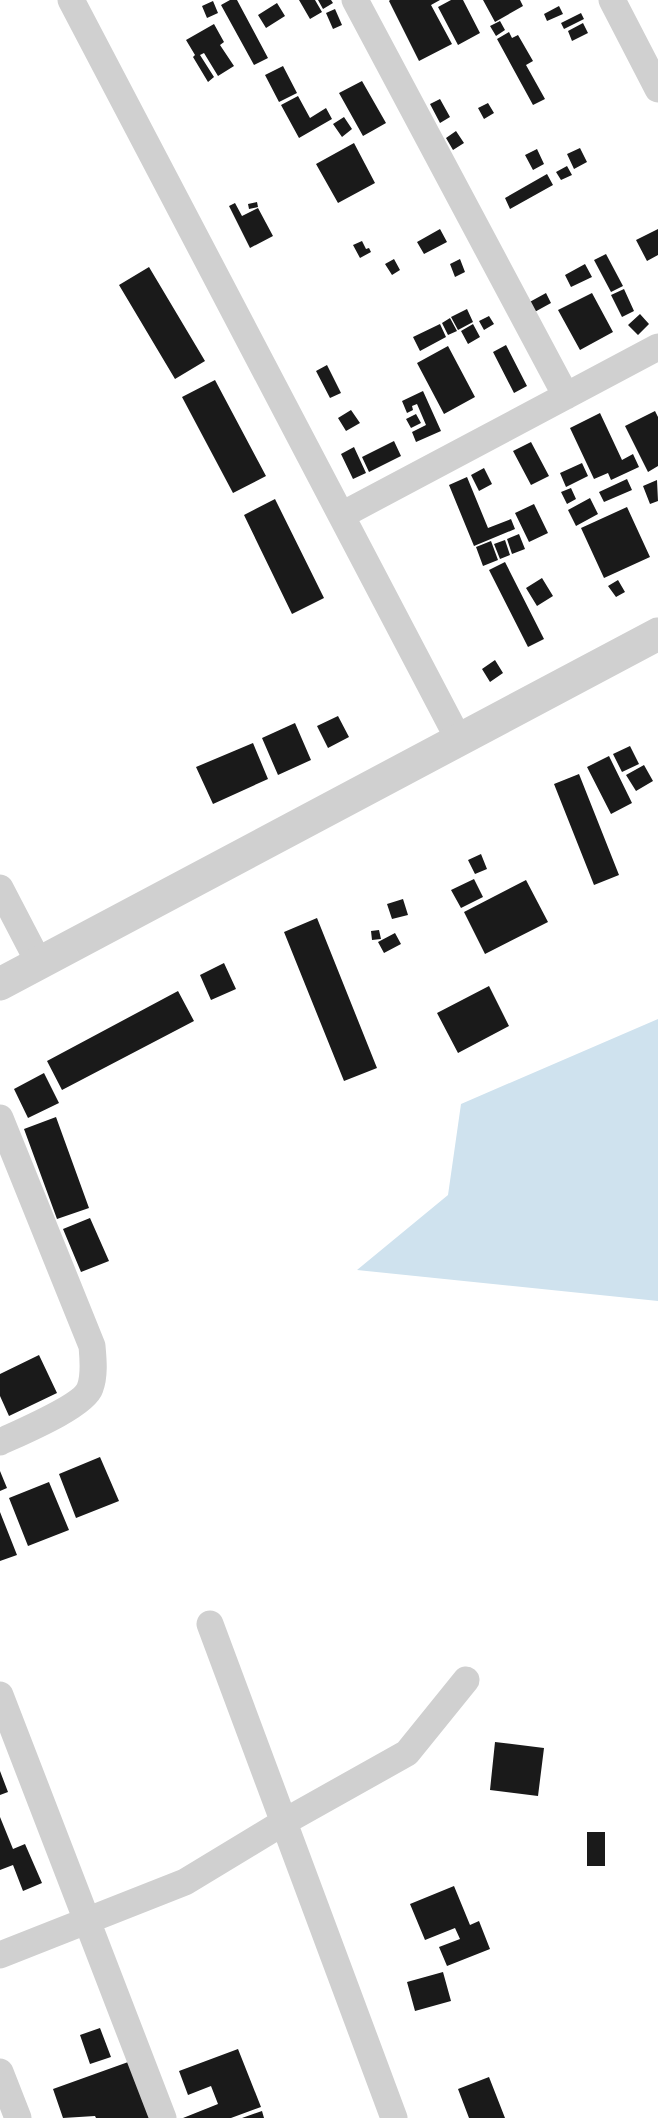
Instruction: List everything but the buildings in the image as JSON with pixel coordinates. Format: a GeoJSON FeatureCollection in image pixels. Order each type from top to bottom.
{"type":"FeatureCollection","features":[{"type":"Feature","properties":{"kind":"street"},"geometry":{"type":"LineString","coordinates":[[71,0],[459,740]]}},
{"type":"Feature","properties":{"kind":"street"},"geometry":{"type":"LineString","coordinates":[[355,0],[566,396]]}},
{"type":"Feature","properties":{"kind":"street"},"geometry":{"type":"LineString","coordinates":[[612,0],[658,89]]}},
{"type":"Feature","properties":{"kind":"street"},"geometry":{"type":"LineString","coordinates":[[342,515],[658,347]]}},
{"type":"Feature","properties":{"kind":"street"},"geometry":{"type":"LineString","coordinates":[[0,984],[658,634]]}},
{"type":"Feature","properties":{"kind":"street"},"geometry":{"type":"LineString","coordinates":[[0,888],[39,963]]}},
{"type":"Feature","properties":{"kind":"street"},"geometry":{"type":"LineString","coordinates":[[0,1118],[92,1346],[93,1366],[90,1389],[74,1406],[0,1442]]}},
{"type":"Feature","properties":{"kind":"street"},"geometry":{"type":"LineString","coordinates":[[210,1624],[394,2118]]}},
{"type":"Feature","properties":{"kind":"street"},"geometry":{"type":"LineString","coordinates":[[0,1955],[185,1882],[284,1822],[407,1753],[466,1680]]}},
{"type":"Feature","properties":{"kind":"street"},"geometry":{"type":"LineString","coordinates":[[0,1695],[164,2118]]}},
{"type":"Feature","properties":{"kind":"street"},"geometry":{"type":"LineString","coordinates":[[0,2072],[18,2118]]}},
{"type":"Feature","properties":{"kind":"water"},"geometry":{"type":"Polygon","coordinates":[[[658,1019],[658,1301],[357,1270],[448,1195],[461,1104],[658,1019]]]}}]}
